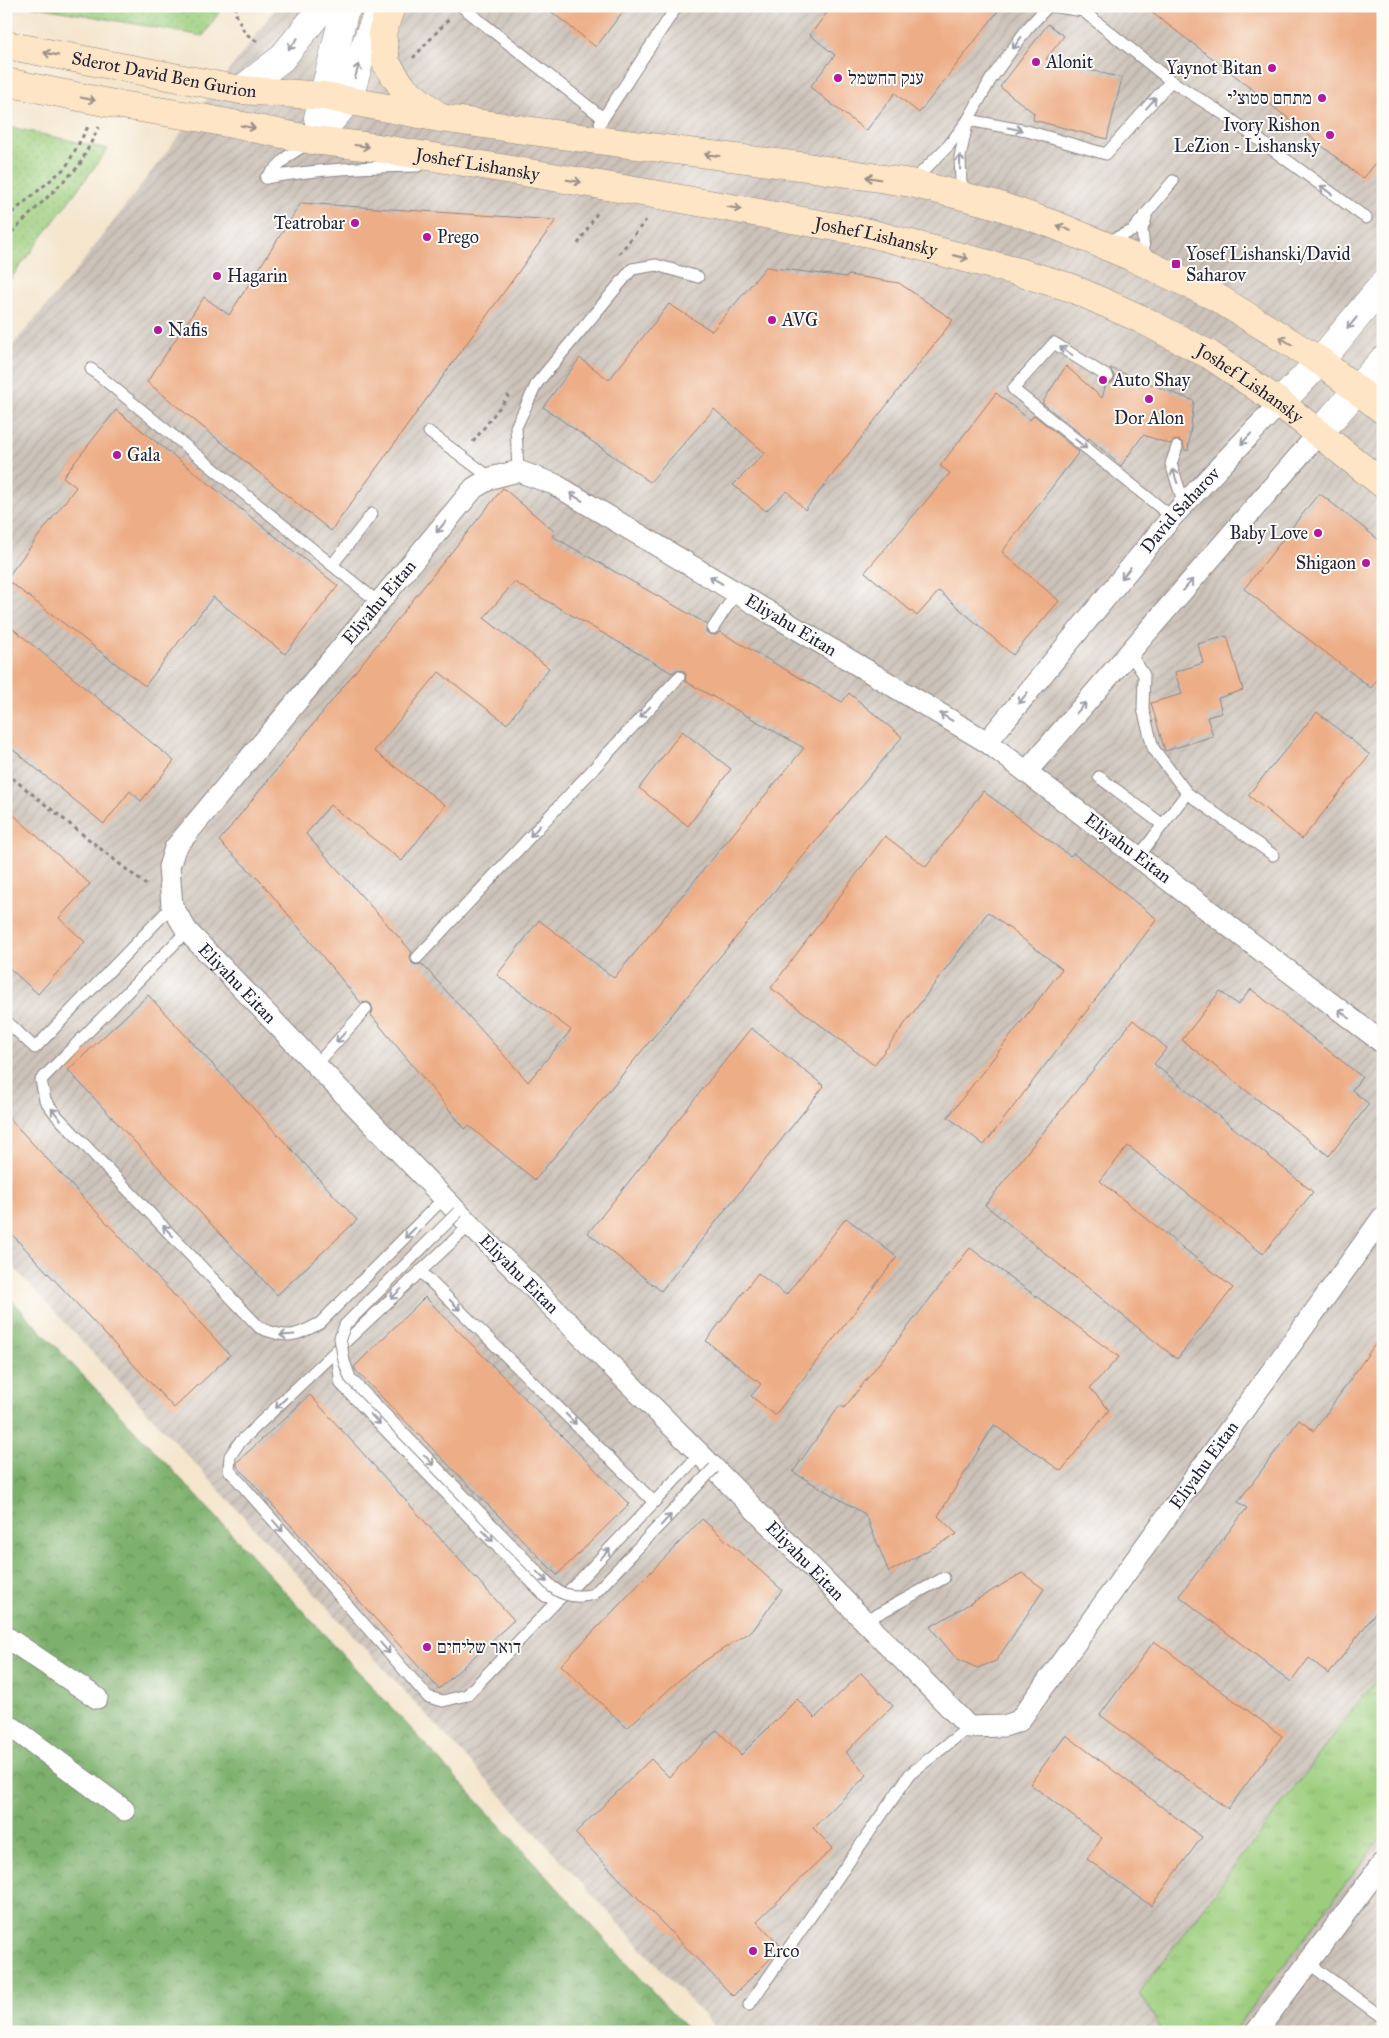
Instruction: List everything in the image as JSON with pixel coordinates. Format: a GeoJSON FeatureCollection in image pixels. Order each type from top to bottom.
{"type":"FeatureCollection","features":[{"type":"Feature","properties":{"kind":"main road"},"geometry":{"type":"LineString","coordinates":[[391,6],[382,33],[386,63],[403,88],[440,118]]}},
{"type":"Feature","properties":{"kind":"main road","name":"Sderot David Ben Gurion"},"geometry":{"type":"LineString","coordinates":[[6,46],[241,90],[336,98]]}},
{"type":"Feature","properties":{"kind":"main road"},"geometry":{"type":"LineString","coordinates":[[6,82],[109,103],[202,118],[313,140]]}},
{"type":"Feature","properties":{"kind":"main road"},"geometry":{"type":"LineString","coordinates":[[336,98],[440,118],[596,129],[797,166],[911,183],[975,200],[1055,225],[1145,263],[1216,297],[1320,361],[1383,410]]}},
{"type":"Feature","properties":{"kind":"main road","name":"Joshef Lishansky"},"geometry":{"type":"LineString","coordinates":[[313,140],[372,147],[476,164],[869,233],[1015,270],[1069,287],[1141,319],[1210,355],[1280,403],[1383,484]]}},
{"type":"Feature","properties":{"kind":"street"},"geometry":{"type":"LineString","coordinates":[[241,90],[281,58],[324,6]]}},
{"type":"Feature","properties":{"kind":"street"},"geometry":{"type":"LineString","coordinates":[[336,98],[342,22],[348,6]]}},
{"type":"Feature","properties":{"kind":"street"},"geometry":{"type":"LineString","coordinates":[[313,140],[361,56],[374,23],[386,6]]}},
{"type":"Feature","properties":{"kind":"street","name":"David Saharov"},"geometry":{"type":"LineString","coordinates":[[987,742],[1178,511],[1320,361],[1383,285]]}},
{"type":"Feature","properties":{"kind":"street"},"geometry":{"type":"LineString","coordinates":[[1027,771],[1383,360]]}},
{"type":"Feature","properties":{"kind":"street","name":"Eliyahu Eitan"},"geometry":{"type":"LineString","coordinates":[[1383,1043],[987,742],[554,484],[518,471],[491,478],[474,488],[175,848],[169,867],[172,906],[187,931],[457,1212],[707,1461],[969,1727],[1004,1726],[1019,1721],[1383,1217]]}},
{"type":"Feature","properties":{"kind":"street"},"geometry":{"type":"LineString","coordinates":[[6,1637],[97,1698]]}},
{"type":"Feature","properties":{"kind":"street"},"geometry":{"type":"LineString","coordinates":[[6,1734],[13,1728],[124,1810]]}},
{"type":"Feature","properties":{"kind":"street"},"geometry":{"type":"LineString","coordinates":[[1256,2032],[1383,1862]]}},
{"type":"Feature","properties":{"kind":"lane"},"geometry":{"type":"LineString","coordinates":[[458,10],[596,129],[677,6]]}},
{"type":"Feature","properties":{"kind":"lane"},"geometry":{"type":"LineString","coordinates":[[911,183],[933,164],[968,120],[992,79],[1022,36],[1049,6],[1083,11],[1171,81],[1225,115],[1366,218]]}},
{"type":"Feature","properties":{"kind":"lane"},"geometry":{"type":"LineString","coordinates":[[968,120],[1027,131],[1106,154],[1171,81]]}},
{"type":"Feature","properties":{"kind":"lane"},"geometry":{"type":"LineString","coordinates":[[968,120],[960,156],[961,183],[975,200]]}},
{"type":"Feature","properties":{"kind":"lane"},"geometry":{"type":"LineString","coordinates":[[313,140],[288,156],[266,178],[300,172],[358,167],[476,164]]}},
{"type":"Feature","properties":{"kind":"lane"},"geometry":{"type":"LineString","coordinates":[[1101,244],[1132,231],[1173,180]]}},
{"type":"Feature","properties":{"kind":"lane"},"geometry":{"type":"LineString","coordinates":[[1145,263],[1142,229],[1149,210]]}},
{"type":"Feature","properties":{"kind":"lane"},"geometry":{"type":"LineString","coordinates":[[518,471],[516,427],[537,383],[632,269],[656,265],[698,277]]}},
{"type":"Feature","properties":{"kind":"lane"},"geometry":{"type":"LineString","coordinates":[[1108,376],[1054,343],[1013,389],[1178,511]]}},
{"type":"Feature","properties":{"kind":"lane"},"geometry":{"type":"LineString","coordinates":[[91,369],[378,603]]}},
{"type":"Feature","properties":{"kind":"lane"},"geometry":{"type":"LineString","coordinates":[[429,432],[491,478]]}},
{"type":"Feature","properties":{"kind":"lane"},"geometry":{"type":"LineString","coordinates":[[1177,447],[1171,464],[1178,511]]}},
{"type":"Feature","properties":{"kind":"lane"},"geometry":{"type":"LineString","coordinates":[[332,565],[372,514]]}},
{"type":"Feature","properties":{"kind":"lane"},"geometry":{"type":"LineString","coordinates":[[713,628],[736,592]]}},
{"type":"Feature","properties":{"kind":"lane"},"geometry":{"type":"LineString","coordinates":[[1130,652],[1144,675],[1143,709],[1153,748],[1187,793],[1273,855]]}},
{"type":"Feature","properties":{"kind":"lane"},"geometry":{"type":"LineString","coordinates":[[417,958],[679,677]]}},
{"type":"Feature","properties":{"kind":"lane"},"geometry":{"type":"LineString","coordinates":[[1099,777],[1163,825]]}},
{"type":"Feature","properties":{"kind":"lane"},"geometry":{"type":"LineString","coordinates":[[1139,856],[1187,793]]}},
{"type":"Feature","properties":{"kind":"lane"},"geometry":{"type":"LineString","coordinates":[[6,1021],[35,1048],[172,906]]}},
{"type":"Feature","properties":{"kind":"lane"},"geometry":{"type":"LineString","coordinates":[[187,931],[41,1080],[45,1100],[64,1123],[260,1328],[282,1336],[302,1333],[320,1323],[457,1212]]}},
{"type":"Feature","properties":{"kind":"lane"},"geometry":{"type":"LineString","coordinates":[[316,1064],[366,1009]]}},
{"type":"Feature","properties":{"kind":"lane"},"geometry":{"type":"LineString","coordinates":[[457,1212],[420,1271],[239,1443],[230,1456],[229,1470],[428,1697],[443,1701],[466,1695],[654,1502],[707,1461]]}},
{"type":"Feature","properties":{"kind":"lane"},"geometry":{"type":"LineString","coordinates":[[457,1212],[346,1325],[340,1338],[344,1361],[350,1378],[552,1588],[578,1598],[594,1594],[707,1461]]}},
{"type":"Feature","properties":{"kind":"lane"},"geometry":{"type":"LineString","coordinates":[[420,1271],[654,1502]]}},
{"type":"Feature","properties":{"kind":"lane"},"geometry":{"type":"LineString","coordinates":[[342,1345],[338,1362],[341,1384],[545,1596],[558,1600]]}},
{"type":"Feature","properties":{"kind":"lane"},"geometry":{"type":"LineString","coordinates":[[865,1621],[944,1578]]}},
{"type":"Feature","properties":{"kind":"lane"},"geometry":{"type":"LineString","coordinates":[[749,2006],[910,1774],[969,1727]]}},
{"type":"Feature","properties":{"kind":"lane"},"geometry":{"type":"LineString","coordinates":[[1307,1962],[1383,2018]]}},
{"type":"Feature","properties":{"kind":"path"},"geometry":{"type":"LineString","coordinates":[[237,6],[235,12],[245,34],[281,58]]}},
{"type":"Feature","properties":{"kind":"path"},"geometry":{"type":"LineString","coordinates":[[420,49],[458,10]]}},
{"type":"Feature","properties":{"kind":"path"},"geometry":{"type":"LineString","coordinates":[[6,218],[66,167],[93,118]]}},
{"type":"Feature","properties":{"kind":"path"},"geometry":{"type":"LineString","coordinates":[[6,238],[79,166],[102,120]]}},
{"type":"Feature","properties":{"kind":"path"},"geometry":{"type":"LineString","coordinates":[[578,244],[613,188]]}},
{"type":"Feature","properties":{"kind":"path"},"geometry":{"type":"LineString","coordinates":[[6,773],[172,906]]}},
{"type":"Feature","properties":{"kind":"shaded area"},"geometry":{"type":"Polygon","coordinates":[[[278,6],[1383,6],[1383,2032],[719,2032],[6,1259],[6,353],[75,272],[278,6]]]}},
{"type":"Feature","properties":{"kind":"green space"},"geometry":{"type":"Polygon","coordinates":[[[32,6],[223,6],[203,36],[32,6]]]}},
{"type":"Feature","properties":{"kind":"green space"},"geometry":{"type":"Polygon","coordinates":[[[6,126],[108,149],[6,285],[6,126]]]}},
{"type":"Feature","properties":{"kind":"green space"},"geometry":{"type":"Polygon","coordinates":[[[6,1294],[195,1494],[690,2032],[6,2032],[6,1294]]]}},
{"type":"Feature","properties":{"kind":"green space"},"geometry":{"type":"Polygon","coordinates":[[[1383,1670],[1383,1835],[1233,2032],[1163,2032],[1139,1993],[1383,1670]]]}},
{"type":"Feature","properties":{"kind":"building"},"geometry":{"type":"Polygon","coordinates":[[[544,6],[627,6],[596,47],[544,6]]]}},
{"type":"Feature","properties":{"kind":"building"},"geometry":{"type":"Polygon","coordinates":[[[832,6],[1002,6],[919,113],[895,93],[866,131],[810,87],[835,55],[810,35],[832,6]]]}},
{"type":"Feature","properties":{"kind":"building","name":"מתחם סטוצ'י"},"geometry":{"type":"Polygon","coordinates":[[[1143,6],[1383,6],[1383,154],[1363,179],[1228,70],[1143,6]]]}},
{"type":"Feature","properties":{"kind":"building"},"geometry":{"type":"Polygon","coordinates":[[[1048,24],[1064,36],[1046,59],[1122,78],[1107,139],[1033,120],[1034,113],[1000,87],[1048,24]]]}},
{"type":"Feature","properties":{"kind":"building"},"geometry":{"type":"Polygon","coordinates":[[[301,203],[556,220],[331,531],[147,382],[204,297],[229,315],[301,203]]]}},
{"type":"Feature","properties":{"kind":"building"},"geometry":{"type":"Polygon","coordinates":[[[766,267],[847,277],[849,275],[899,283],[953,320],[805,510],[787,491],[766,511],[733,485],[765,453],[714,409],[650,482],[543,407],[580,358],[609,380],[669,304],[712,331],[766,267]]]}},
{"type":"Feature","properties":{"kind":"building"},"geometry":{"type":"Polygon","coordinates":[[[1066,366],[1102,398],[1106,384],[1112,383],[1115,378],[1110,368],[1194,401],[1188,451],[1184,449],[1183,443],[1179,440],[1173,441],[1170,444],[1143,435],[1121,466],[1089,438],[1088,440],[1042,403],[1066,366]]]}},
{"type":"Feature","properties":{"kind":"building"},"geometry":{"type":"Polygon","coordinates":[[[996,393],[1030,420],[1034,415],[1079,452],[1002,552],[1059,601],[1013,655],[939,591],[917,616],[865,572],[950,473],[940,466],[996,393]]]}},
{"type":"Feature","properties":{"kind":"building"},"geometry":{"type":"Polygon","coordinates":[[[116,410],[338,586],[285,654],[213,597],[145,686],[6,579],[76,487],[63,477],[116,410]]]}},
{"type":"Feature","properties":{"kind":"building"},"geometry":{"type":"Polygon","coordinates":[[[503,488],[555,532],[552,536],[707,624],[706,631],[709,634],[716,635],[720,632],[842,702],[849,693],[902,737],[535,1180],[469,1126],[465,1129],[371,1015],[373,1010],[371,1004],[367,1002],[361,1003],[262,883],[219,841],[503,488]],[[514,582],[484,618],[549,668],[507,724],[439,672],[374,751],[445,805],[402,861],[330,805],[306,834],[412,952],[410,957],[412,963],[416,965],[422,964],[528,1082],[571,1030],[497,975],[539,920],[614,978],[804,748],[685,681],[686,675],[684,671],[677,670],[672,673],[514,582]]]}},
{"type":"Feature","properties":{"kind":"building"},"geometry":{"type":"Polygon","coordinates":[[[1319,493],[1383,543],[1383,672],[1371,688],[1244,589],[1319,493]]]}},
{"type":"Feature","properties":{"kind":"building"},"geometry":{"type":"Polygon","coordinates":[[[6,623],[174,761],[141,801],[130,791],[104,824],[6,744],[6,623]]]}},
{"type":"Feature","properties":{"kind":"building"},"geometry":{"type":"Polygon","coordinates":[[[1227,636],[1243,690],[1218,698],[1222,713],[1207,717],[1213,736],[1165,751],[1151,703],[1182,694],[1175,672],[1203,663],[1198,644],[1227,636]]]}},
{"type":"Feature","properties":{"kind":"building"},"geometry":{"type":"Polygon","coordinates":[[[1317,712],[1370,755],[1302,839],[1248,795],[1317,712]]]}},
{"type":"Feature","properties":{"kind":"building"},"geometry":{"type":"Polygon","coordinates":[[[682,731],[731,769],[688,826],[639,788],[682,731]]]}},
{"type":"Feature","properties":{"kind":"building"},"geometry":{"type":"Polygon","coordinates":[[[983,791],[1070,856],[1073,853],[1157,919],[984,1145],[948,1117],[1062,969],[988,912],[874,1065],[771,988],[885,836],[926,867],[983,791]]]}},
{"type":"Feature","properties":{"kind":"building"},"geometry":{"type":"Polygon","coordinates":[[[6,808],[90,884],[59,918],[85,942],[38,994],[6,965],[6,808]]]}},
{"type":"Feature","properties":{"kind":"building"},"geometry":{"type":"Polygon","coordinates":[[[1251,989],[1362,1077],[1352,1090],[1369,1104],[1329,1156],[1182,1040],[1220,991],[1238,1005],[1251,989]]]}},
{"type":"Feature","properties":{"kind":"building"},"geometry":{"type":"Polygon","coordinates":[[[148,995],[357,1220],[277,1295],[68,1070],[148,995]]]}},
{"type":"Feature","properties":{"kind":"building"},"geometry":{"type":"Polygon","coordinates":[[[1133,1020],[1167,1048],[1154,1064],[1313,1192],[1263,1254],[1128,1146],[1100,1181],[1233,1288],[1177,1359],[985,1205],[1133,1020]]]}},
{"type":"Feature","properties":{"kind":"building"},"geometry":{"type":"Polygon","coordinates":[[[751,1028],[824,1086],[661,1291],[588,1233],[751,1028]]]}},
{"type":"Feature","properties":{"kind":"building"},"geometry":{"type":"Polygon","coordinates":[[[6,1115],[230,1355],[174,1408],[6,1228],[6,1115]]]}},
{"type":"Feature","properties":{"kind":"building"},"geometry":{"type":"Polygon","coordinates":[[[846,1218],[897,1257],[775,1415],[751,1396],[761,1384],[706,1341],[758,1273],[786,1295],[846,1218]]]}},
{"type":"Feature","properties":{"kind":"building"},"geometry":{"type":"Polygon","coordinates":[[[970,1248],[1119,1357],[1090,1388],[1109,1410],[1061,1471],[994,1425],[938,1516],[957,1534],[889,1572],[865,1514],[793,1472],[840,1405],[844,1408],[970,1248]]]}},
{"type":"Feature","properties":{"kind":"building"},"geometry":{"type":"Polygon","coordinates":[[[425,1297],[629,1504],[557,1575],[354,1367],[425,1297]]]}},
{"type":"Feature","properties":{"kind":"building"},"geometry":{"type":"Polygon","coordinates":[[[1383,1333],[1383,1603],[1329,1674],[1309,1658],[1291,1682],[1179,1596],[1247,1508],[1238,1502],[1299,1420],[1314,1431],[1383,1333]]]}},
{"type":"Feature","properties":{"kind":"building"},"geometry":{"type":"Polygon","coordinates":[[[310,1395],[514,1620],[439,1689],[237,1466],[237,1462],[310,1395]]]}},
{"type":"Feature","properties":{"kind":"building"},"geometry":{"type":"Polygon","coordinates":[[[702,1519],[782,1590],[754,1629],[689,1671],[627,1728],[561,1665],[702,1519]]]}},
{"type":"Feature","properties":{"kind":"building"},"geometry":{"type":"Polygon","coordinates":[[[1022,1573],[1044,1589],[996,1661],[977,1668],[956,1658],[930,1627],[1022,1573]]]}},
{"type":"Feature","properties":{"kind":"building"},"geometry":{"type":"Polygon","coordinates":[[[1154,1641],[1282,1736],[1228,1809],[1100,1715],[1154,1641]]]}},
{"type":"Feature","properties":{"kind":"building"},"geometry":{"type":"Polygon","coordinates":[[[861,1673],[893,1706],[846,1752],[867,1775],[813,1828],[833,1848],[757,1921],[781,1946],[733,1996],[575,1833],[651,1759],[669,1777],[717,1730],[741,1755],[797,1699],[815,1718],[861,1673]]]}},
{"type":"Feature","properties":{"kind":"building"},"geometry":{"type":"Polygon","coordinates":[[[1066,1735],[1202,1837],[1151,1906],[1087,1859],[1102,1838],[1030,1784],[1066,1735]]]}},
{"type":"Feature","properties":{"kind":"place","name":"Alonit"},"geometry":{"type":"Point","coordinates":[1036,62]}},
{"type":"Feature","properties":{"kind":"place","name":"Yaynot Bitan"},"geometry":{"type":"Point","coordinates":[1272,68]}},
{"type":"Feature","properties":{"kind":"place","name":"ענק החשמל"},"geometry":{"type":"Point","coordinates":[838,78]}},
{"type":"Feature","properties":{"kind":"place","name":"מתחם סטוצ'י"},"geometry":{"type":"Point","coordinates":[1322,98]}},
{"type":"Feature","properties":{"kind":"place","name":"Ivory Rishon LeZion - Lishansky"},"geometry":{"type":"Point","coordinates":[1330,135]}},
{"type":"Feature","properties":{"kind":"place","name":"Teatrobar"},"geometry":{"type":"Point","coordinates":[355,223]}},
{"type":"Feature","properties":{"kind":"place","name":"Prego"},"geometry":{"type":"Point","coordinates":[427,237]}},
{"type":"Feature","properties":{"kind":"place","name":"Yosef Lishanski/David Saharov"},"geometry":{"type":"Point","coordinates":[1176,264]}},
{"type":"Feature","properties":{"kind":"place","name":"Hagarin"},"geometry":{"type":"Point","coordinates":[217,276]}},
{"type":"Feature","properties":{"kind":"place","name":"AVG"},"geometry":{"type":"Point","coordinates":[772,320]}},
{"type":"Feature","properties":{"kind":"place","name":"Nafis"},"geometry":{"type":"Point","coordinates":[158,330]}},
{"type":"Feature","properties":{"kind":"place","name":"Auto Shay"},"geometry":{"type":"Point","coordinates":[1103,380]}},
{"type":"Feature","properties":{"kind":"place","name":"Dor Alon"},"geometry":{"type":"Point","coordinates":[1149,399]}},
{"type":"Feature","properties":{"kind":"place","name":"Gala"},"geometry":{"type":"Point","coordinates":[117,455]}},
{"type":"Feature","properties":{"kind":"place","name":"Baby Love"},"geometry":{"type":"Point","coordinates":[1318,533]}},
{"type":"Feature","properties":{"kind":"place","name":"Shigaon"},"geometry":{"type":"Point","coordinates":[1366,563]}},
{"type":"Feature","properties":{"kind":"place","name":"דואר שליחים"},"geometry":{"type":"Point","coordinates":[427,1647]}},
{"type":"Feature","properties":{"kind":"place","name":"Erco"},"geometry":{"type":"Point","coordinates":[753,1951]}}]}
